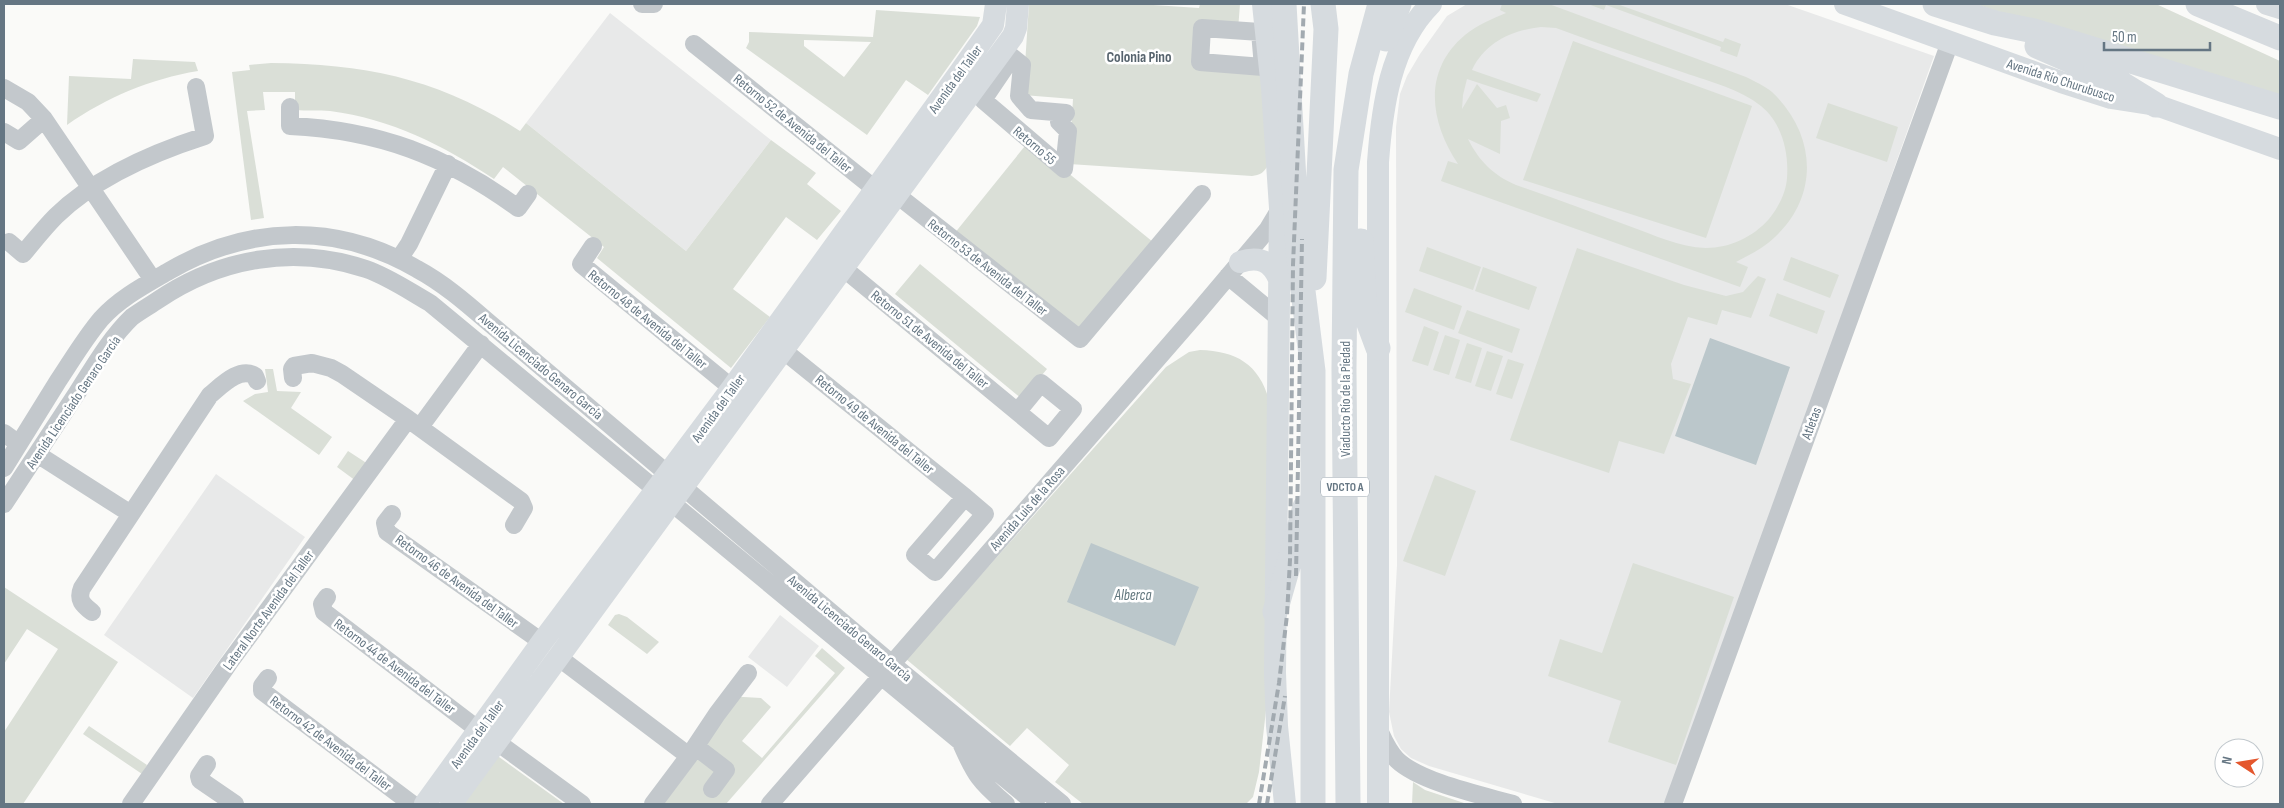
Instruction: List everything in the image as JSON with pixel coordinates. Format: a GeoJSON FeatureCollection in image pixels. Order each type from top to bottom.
{"type":"FeatureCollection","features":[{"type":"Feature","properties":{"kind":"highway","name":"VDCTO A"},"geometry":{"type":"LineString","coordinates":[[1284,4],[1298,251],[1314,371],[1313,804]]}},
{"type":"Feature","properties":{"kind":"highway"},"geometry":{"type":"LineString","coordinates":[[1314,371],[1315,230],[1326,29],[1323,4]]}},
{"type":"Feature","properties":{"kind":"highway"},"geometry":{"type":"LineString","coordinates":[[1378,348],[1365,313],[1360,190],[1346,170],[1358,89],[1380,4]]}},
{"type":"Feature","properties":{"kind":"highway","name":"Viaducto Río de la Piedad"},"geometry":{"type":"LineString","coordinates":[[1348,804],[1344,370],[1346,170],[1357,155],[1370,86],[1399,4]]}},
{"type":"Feature","properties":{"kind":"highway"},"geometry":{"type":"LineString","coordinates":[[1935,4],[1995,23],[2034,31],[2280,107]]}},
{"type":"Feature","properties":{"kind":"highway"},"geometry":{"type":"LineString","coordinates":[[2198,4],[2280,38]]}},
{"type":"Feature","properties":{"kind":"highway"},"geometry":{"type":"LineString","coordinates":[[1995,23],[2025,41],[2117,81],[2156,105]]}},
{"type":"Feature","properties":{"kind":"highway"},"geometry":{"type":"LineString","coordinates":[[1280,208],[1290,132]]}},
{"type":"Feature","properties":{"kind":"highway"},"geometry":{"type":"LineString","coordinates":[[1276,612],[1313,481]]}},
{"type":"Feature","properties":{"kind":"main road","name":"Avenida del Taller"},"geometry":{"type":"LineString","coordinates":[[671,489],[732,388],[804,306],[842,267],[988,32],[994,20],[996,4]]}},
{"type":"Feature","properties":{"kind":"main road","name":"Avenida del Taller"},"geometry":{"type":"LineString","coordinates":[[425,804],[463,770],[550,649],[671,489],[784,351],[804,306],[887,195],[1013,36],[1016,28],[1018,4]]}},
{"type":"Feature","properties":{"kind":"main road"},"geometry":{"type":"LineString","coordinates":[[1264,4],[1280,208],[1275,673],[1280,771],[1285,804]]}},
{"type":"Feature","properties":{"kind":"main road"},"geometry":{"type":"LineString","coordinates":[[1378,804],[1378,162],[1382,113],[1390,80],[1408,34],[1431,4]]}},
{"type":"Feature","properties":{"kind":"main road","name":"Avenida Río Churubusco"},"geometry":{"type":"LineString","coordinates":[[1844,4],[2111,98],[2156,105],[2280,150]]}},
{"type":"Feature","properties":{"kind":"main road"},"geometry":{"type":"LineString","coordinates":[[2268,4],[2280,8]]}},
{"type":"Feature","properties":{"kind":"main road"},"geometry":{"type":"LineString","coordinates":[[1234,269],[1251,258],[1264,260],[1273,267],[1279,279]]}},
{"type":"Feature","properties":{"kind":"main road","name":"Avenida del Taller"},"geometry":{"type":"LineString","coordinates":[[451,804],[463,770]]}},
{"type":"Feature","properties":{"kind":"street"},"geometry":{"type":"LineString","coordinates":[[642,4],[654,4]]}},
{"type":"Feature","properties":{"kind":"street","name":"Atletas"},"geometry":{"type":"LineString","coordinates":[[1673,804],[1950,42]]}},
{"type":"Feature","properties":{"kind":"street","name":"Retorno 52 de Avenida del Taller"},"geometry":{"type":"LineString","coordinates":[[694,44],[887,195]]}},
{"type":"Feature","properties":{"kind":"street","name":"Retorno 55"},"geometry":{"type":"LineString","coordinates":[[1012,57],[1022,65],[1019,96],[1030,110],[1066,113],[1059,122],[1068,131],[1064,169],[1029,141],[983,100],[1012,57]]}},
{"type":"Feature","properties":{"kind":"street"},"geometry":{"type":"LineString","coordinates":[[9,242],[23,254],[56,216],[92,188],[155,154],[205,136],[196,87]]}},
{"type":"Feature","properties":{"kind":"street"},"geometry":{"type":"LineString","coordinates":[[4,88],[28,102],[44,119],[153,280]]}},
{"type":"Feature","properties":{"kind":"street"},"geometry":{"type":"LineString","coordinates":[[290,107],[290,126],[337,129],[411,148],[448,164],[491,189],[518,208],[528,194]]}},
{"type":"Feature","properties":{"kind":"street"},"geometry":{"type":"LineString","coordinates":[[4,132],[18,141],[44,119]]}},
{"type":"Feature","properties":{"kind":"street"},"geometry":{"type":"LineString","coordinates":[[399,259],[409,244],[448,164]]}},
{"type":"Feature","properties":{"kind":"street","name":"Retorno 53 de Avenida del Taller"},"geometry":{"type":"LineString","coordinates":[[887,195],[1080,339],[1202,194]]}},
{"type":"Feature","properties":{"kind":"street","name":"Avenida Luis de la Rosa"},"geometry":{"type":"LineString","coordinates":[[770,804],[1234,269],[1268,228],[1280,208]]}},
{"type":"Feature","properties":{"kind":"street","name":"Avenida Licenciado Genaro García"},"geometry":{"type":"LineString","coordinates":[[4,468],[84,340],[102,318],[125,297],[192,257],[236,242],[265,236],[292,235],[326,237],[356,243],[399,259],[444,286],[671,489],[886,670],[1062,804]]}},
{"type":"Feature","properties":{"kind":"street"},"geometry":{"type":"LineString","coordinates":[[265,236],[267,258]]}},
{"type":"Feature","properties":{"kind":"street","name":"Retorno 48 de Avenida del Taller"},"geometry":{"type":"LineString","coordinates":[[593,246],[581,264],[732,388]]}},
{"type":"Feature","properties":{"kind":"street","name":"Avenida Licenciado Genaro García"},"geometry":{"type":"LineString","coordinates":[[4,504],[103,353],[133,317],[186,283],[215,270],[246,261],[267,258],[312,258],[349,264],[390,279],[430,303],[480,344],[671,489]]}},
{"type":"Feature","properties":{"kind":"street","name":"Retorno 51 de Avenida del Taller"},"geometry":{"type":"LineString","coordinates":[[842,267],[1018,411]]}},
{"type":"Feature","properties":{"kind":"street"},"geometry":{"type":"LineString","coordinates":[[1234,269],[1280,319]]}},
{"type":"Feature","properties":{"kind":"street"},"geometry":{"type":"LineString","coordinates":[[430,303],[444,286]]}},
{"type":"Feature","properties":{"kind":"street"},"geometry":{"type":"LineString","coordinates":[[84,340],[103,353]]}},
{"type":"Feature","properties":{"kind":"street","name":"Lateral Norte Avenida del Taller"},"geometry":{"type":"LineString","coordinates":[[131,804],[235,655],[414,423],[480,344]]}},
{"type":"Feature","properties":{"kind":"street","name":"Retorno 49 de Avenida del Taller"},"geometry":{"type":"LineString","coordinates":[[784,351],[966,497]]}},
{"type":"Feature","properties":{"kind":"street"},"geometry":{"type":"LineString","coordinates":[[293,378],[292,369],[297,365],[312,364],[332,368],[414,423],[520,501],[524,508],[514,525]]}},
{"type":"Feature","properties":{"kind":"street"},"geometry":{"type":"LineString","coordinates":[[92,612],[82,604],[80,599],[82,588],[210,395],[226,381],[241,375],[252,374],[255,376],[256,381]]}},
{"type":"Feature","properties":{"kind":"street"},"geometry":{"type":"LineString","coordinates":[[4,433],[19,444]]}},
{"type":"Feature","properties":{"kind":"street"},"geometry":{"type":"LineString","coordinates":[[37,454],[130,514]]}},
{"type":"Feature","properties":{"kind":"street","name":"Retorno 46 de Avenida del Taller"},"geometry":{"type":"LineString","coordinates":[[392,514],[385,524],[388,532],[550,649]]}},
{"type":"Feature","properties":{"kind":"street","name":"Retorno 44 de Avenida del Taller"},"geometry":{"type":"LineString","coordinates":[[327,597],[322,604],[324,612],[488,736]]}},
{"type":"Feature","properties":{"kind":"street"},"geometry":{"type":"LineString","coordinates":[[550,649],[692,752],[726,770],[712,790]]}},
{"type":"Feature","properties":{"kind":"street","name":"Avenida Licenciado Genaro García"},"geometry":{"type":"LineString","coordinates":[[886,670],[960,741],[1036,804]]}},
{"type":"Feature","properties":{"kind":"street"},"geometry":{"type":"LineString","coordinates":[[653,804],[748,673]]}},
{"type":"Feature","properties":{"kind":"street","name":"Retorno 42 de Avenida del Taller"},"geometry":{"type":"LineString","coordinates":[[268,678],[262,686],[262,691],[412,804]]}},
{"type":"Feature","properties":{"kind":"street"},"geometry":{"type":"LineString","coordinates":[[1379,729],[1390,752],[1403,765],[1417,773],[1473,798],[1513,804]]}},
{"type":"Feature","properties":{"kind":"street"},"geometry":{"type":"LineString","coordinates":[[488,736],[582,804]]}},
{"type":"Feature","properties":{"kind":"street","name":"Avenida Licenciado Genaro García"},"geometry":{"type":"LineString","coordinates":[[960,741],[973,772],[986,787],[1006,804]]}},
{"type":"Feature","properties":{"kind":"street"},"geometry":{"type":"LineString","coordinates":[[207,764],[199,776],[200,780],[235,804]]}},
{"type":"Feature","properties":{"kind":"street"},"geometry":{"type":"LineString","coordinates":[[1273,804],[1280,771]]}},
{"type":"Feature","properties":{"kind":"shaded area"},"geometry":{"type":"Polygon","coordinates":[[[1029,4],[1138,4],[1199,8],[1200,4],[1240,4],[1238,30],[1202,28],[1200,62],[1263,67],[1267,167],[1261,173],[1252,176],[1069,164],[1073,99],[1023,95],[1029,4]]]}},
{"type":"Feature","properties":{"kind":"shaded area"},"geometry":{"type":"Polygon","coordinates":[[[1467,4],[1785,4],[1934,56],[1668,804],[1558,804],[1429,766],[1411,758],[1401,749],[1394,736],[1389,712],[1397,565],[1396,127],[1400,94],[1407,76],[1447,16],[1467,4]]]}},
{"type":"Feature","properties":{"kind":"shaded area"},"geometry":{"type":"Polygon","coordinates":[[[1502,4],[1549,4],[1746,77],[1772,92],[1787,109],[1797,126],[1804,145],[1807,164],[1805,184],[1800,203],[1790,220],[1771,241],[1736,262],[1748,267],[1740,287],[1441,181],[1448,161],[1458,164],[1448,148],[1437,114],[1435,97],[1442,64],[1451,49],[1470,31],[1506,13],[1500,10],[1502,4]],[[1541,27],[1520,31],[1501,39],[1484,52],[1472,70],[1541,94],[1537,102],[1467,79],[1462,109],[1477,84],[1497,108],[1506,105],[1510,118],[1501,121],[1500,154],[1468,139],[1488,167],[1500,177],[1516,185],[1657,237],[1696,247],[1706,248],[1732,244],[1756,231],[1769,219],[1785,189],[1787,158],[1779,129],[1761,106],[1725,86],[1556,28],[1541,27]]]}},
{"type":"Feature","properties":{"kind":"shaded area"},"geometry":{"type":"Polygon","coordinates":[[[1588,4],[1617,4],[1723,42],[1725,38],[1741,44],[1737,57],[1720,51],[1721,47],[1606,5],[1604,10],[1588,4]]]}},
{"type":"Feature","properties":{"kind":"shaded area"},"geometry":{"type":"Polygon","coordinates":[[[1975,4],[2156,4],[2280,61],[2280,98],[2061,32],[1975,4]]]}},
{"type":"Feature","properties":{"kind":"shaded area"},"geometry":{"type":"Polygon","coordinates":[[[876,10],[980,17],[977,26],[928,95],[906,80],[867,135],[746,48],[749,42],[749,32],[873,37],[876,10]],[[804,40],[804,46],[844,77],[871,42],[804,40]]]}},
{"type":"Feature","properties":{"kind":"shaded area"},"geometry":{"type":"Polygon","coordinates":[[[610,13],[771,140],[686,251],[526,123],[610,13]]]}},
{"type":"Feature","properties":{"kind":"shaded area"},"geometry":{"type":"Polygon","coordinates":[[[1573,41],[1752,106],[1706,238],[1523,180],[1573,41]]]}},
{"type":"Feature","properties":{"kind":"shaded area"},"geometry":{"type":"Polygon","coordinates":[[[133,59],[195,62],[198,71],[180,74],[130,90],[98,106],[67,125],[69,76],[131,79],[133,59]]]}},
{"type":"Feature","properties":{"kind":"shaded area"},"geometry":{"type":"Polygon","coordinates":[[[271,63],[339,67],[371,71],[401,78],[431,87],[460,99],[490,113],[520,131],[526,123],[686,251],[771,140],[816,173],[807,184],[841,211],[817,240],[786,217],[733,289],[770,317],[731,368],[597,258],[604,247],[503,167],[494,179],[436,145],[395,127],[374,120],[330,111],[295,110],[295,92],[263,92],[265,110],[247,111],[264,218],[251,220],[232,72],[250,70],[249,65],[271,63]]]}},
{"type":"Feature","properties":{"kind":"shaded area"},"geometry":{"type":"Polygon","coordinates":[[[1828,103],[1898,127],[1887,162],[1816,138],[1828,103]]]}},
{"type":"Feature","properties":{"kind":"shaded area"},"geometry":{"type":"Polygon","coordinates":[[[1029,141],[1153,242],[1080,333],[954,234],[1029,141]]]}},
{"type":"Feature","properties":{"kind":"shaded area"},"geometry":{"type":"Polygon","coordinates":[[[1427,247],[1481,267],[1473,290],[1419,271],[1427,247]]]}},
{"type":"Feature","properties":{"kind":"shaded area"},"geometry":{"type":"Polygon","coordinates":[[[1577,248],[1684,285],[1726,296],[1743,292],[1758,276],[1766,279],[1751,318],[1722,310],[1717,325],[1688,317],[1671,364],[1673,379],[1691,384],[1664,454],[1619,441],[1609,473],[1510,440],[1577,248]]]}},
{"type":"Feature","properties":{"kind":"shaded area"},"geometry":{"type":"Polygon","coordinates":[[[1791,257],[1839,275],[1830,298],[1783,280],[1791,257]]]}},
{"type":"Feature","properties":{"kind":"shaded area"},"geometry":{"type":"Polygon","coordinates":[[[920,264],[1047,369],[1022,399],[895,294],[920,264]]]}},
{"type":"Feature","properties":{"kind":"shaded area"},"geometry":{"type":"Polygon","coordinates":[[[1483,267],[1537,287],[1529,310],[1475,291],[1483,267]]]}},
{"type":"Feature","properties":{"kind":"shaded area"},"geometry":{"type":"Polygon","coordinates":[[[1414,288],[1462,306],[1454,330],[1405,312],[1414,288]]]}},
{"type":"Feature","properties":{"kind":"shaded area"},"geometry":{"type":"Polygon","coordinates":[[[1777,293],[1825,311],[1817,334],[1769,316],[1777,293]]]}},
{"type":"Feature","properties":{"kind":"shaded area"},"geometry":{"type":"Polygon","coordinates":[[[1467,310],[1520,329],[1512,353],[1458,333],[1467,310]]]}},
{"type":"Feature","properties":{"kind":"shaded area"},"geometry":{"type":"Polygon","coordinates":[[[1424,326],[1439,332],[1428,366],[1412,361],[1424,326]]]}},
{"type":"Feature","properties":{"kind":"shaded area"},"geometry":{"type":"Polygon","coordinates":[[[1445,335],[1460,340],[1449,375],[1433,370],[1445,335]]]}},
{"type":"Feature","properties":{"kind":"shaded area"},"geometry":{"type":"Polygon","coordinates":[[[1467,343],[1482,348],[1471,383],[1455,378],[1467,343]]]}},
{"type":"Feature","properties":{"kind":"shaded area"},"geometry":{"type":"Polygon","coordinates":[[[1200,350],[1225,353],[1244,362],[1259,377],[1269,400],[1270,675],[1259,772],[1253,797],[1246,804],[1083,804],[1055,782],[1069,765],[1027,728],[1010,746],[906,659],[1166,367],[1189,352],[1200,350]]]}},
{"type":"Feature","properties":{"kind":"shaded area"},"geometry":{"type":"Polygon","coordinates":[[[1487,351],[1503,356],[1491,391],[1475,386],[1487,351]]]}},
{"type":"Feature","properties":{"kind":"shaded area"},"geometry":{"type":"Polygon","coordinates":[[[1508,359],[1524,364],[1512,399],[1496,394],[1508,359]]]}},
{"type":"Feature","properties":{"kind":"shaded area"},"geometry":{"type":"Polygon","coordinates":[[[265,369],[273,369],[277,391],[301,392],[291,408],[332,437],[319,455],[243,401],[255,394],[268,392],[265,369]]]}},
{"type":"Feature","properties":{"kind":"shaded area"},"geometry":{"type":"Polygon","coordinates":[[[348,451],[368,464],[356,481],[337,467],[348,451]]]}},
{"type":"Feature","properties":{"kind":"shaded area"},"geometry":{"type":"Polygon","coordinates":[[[216,474],[305,537],[193,698],[104,635],[216,474]]]}},
{"type":"Feature","properties":{"kind":"shaded area"},"geometry":{"type":"Polygon","coordinates":[[[1435,475],[1476,491],[1445,576],[1403,561],[1435,475]]]}},
{"type":"Feature","properties":{"kind":"shaded area"},"geometry":{"type":"Polygon","coordinates":[[[1633,563],[1734,597],[1676,765],[1608,742],[1621,701],[1548,676],[1560,639],[1602,653],[1633,563]]]}},
{"type":"Feature","properties":{"kind":"shaded area"},"geometry":{"type":"Polygon","coordinates":[[[4,587],[118,662],[23,804],[4,804],[4,732],[58,649],[27,629],[4,664],[4,587]]]}},
{"type":"Feature","properties":{"kind":"shaded area"},"geometry":{"type":"Polygon","coordinates":[[[619,614],[627,617],[659,642],[647,654],[608,625],[615,615],[619,614]]]}},
{"type":"Feature","properties":{"kind":"shaded area"},"geometry":{"type":"Polygon","coordinates":[[[780,615],[819,646],[787,687],[748,657],[780,615]]]}},
{"type":"Feature","properties":{"kind":"shaded area"},"geometry":{"type":"Polygon","coordinates":[[[822,648],[845,668],[726,804],[648,804],[726,696],[761,698],[771,707],[742,741],[762,758],[835,673],[815,656],[822,648]]]}},
{"type":"Feature","properties":{"kind":"shaded area"},"geometry":{"type":"Polygon","coordinates":[[[89,726],[147,765],[142,774],[83,734],[89,726]]]}},
{"type":"Feature","properties":{"kind":"shaded area"},"geometry":{"type":"Polygon","coordinates":[[[488,749],[564,804],[447,804],[488,749]]]}},
{"type":"Feature","properties":{"kind":"shaded area"},"geometry":{"type":"Polygon","coordinates":[[[1413,782],[1425,790],[1467,804],[1412,804],[1413,782]]]}},
{"type":"Feature","properties":{"kind":"water"},"geometry":{"type":"Polygon","coordinates":[[[1710,338],[1790,367],[1756,465],[1675,436],[1710,338]]]}},
{"type":"Feature","properties":{"kind":"water","name":"Alberca"},"geometry":{"type":"Polygon","coordinates":[[[1091,543],[1199,587],[1175,646],[1067,602],[1091,543]]]}},
{"type":"Feature","properties":{"kind":"railway"},"geometry":{"type":"LineString","coordinates":[[1259,804],[1279,683],[1287,615],[1290,560],[1293,265],[1304,4]]}},
{"type":"Feature","properties":{"kind":"railway"},"geometry":{"type":"LineString","coordinates":[[1296,576],[1302,239]]}},
{"type":"Feature","properties":{"kind":"railway"},"geometry":{"type":"LineString","coordinates":[[1267,804],[1285,696]]}},
{"type":"Feature","properties":{"kind":"district","name":"Colonia Pino"},"geometry":{"type":"Point","coordinates":[1139,57]}}]}
